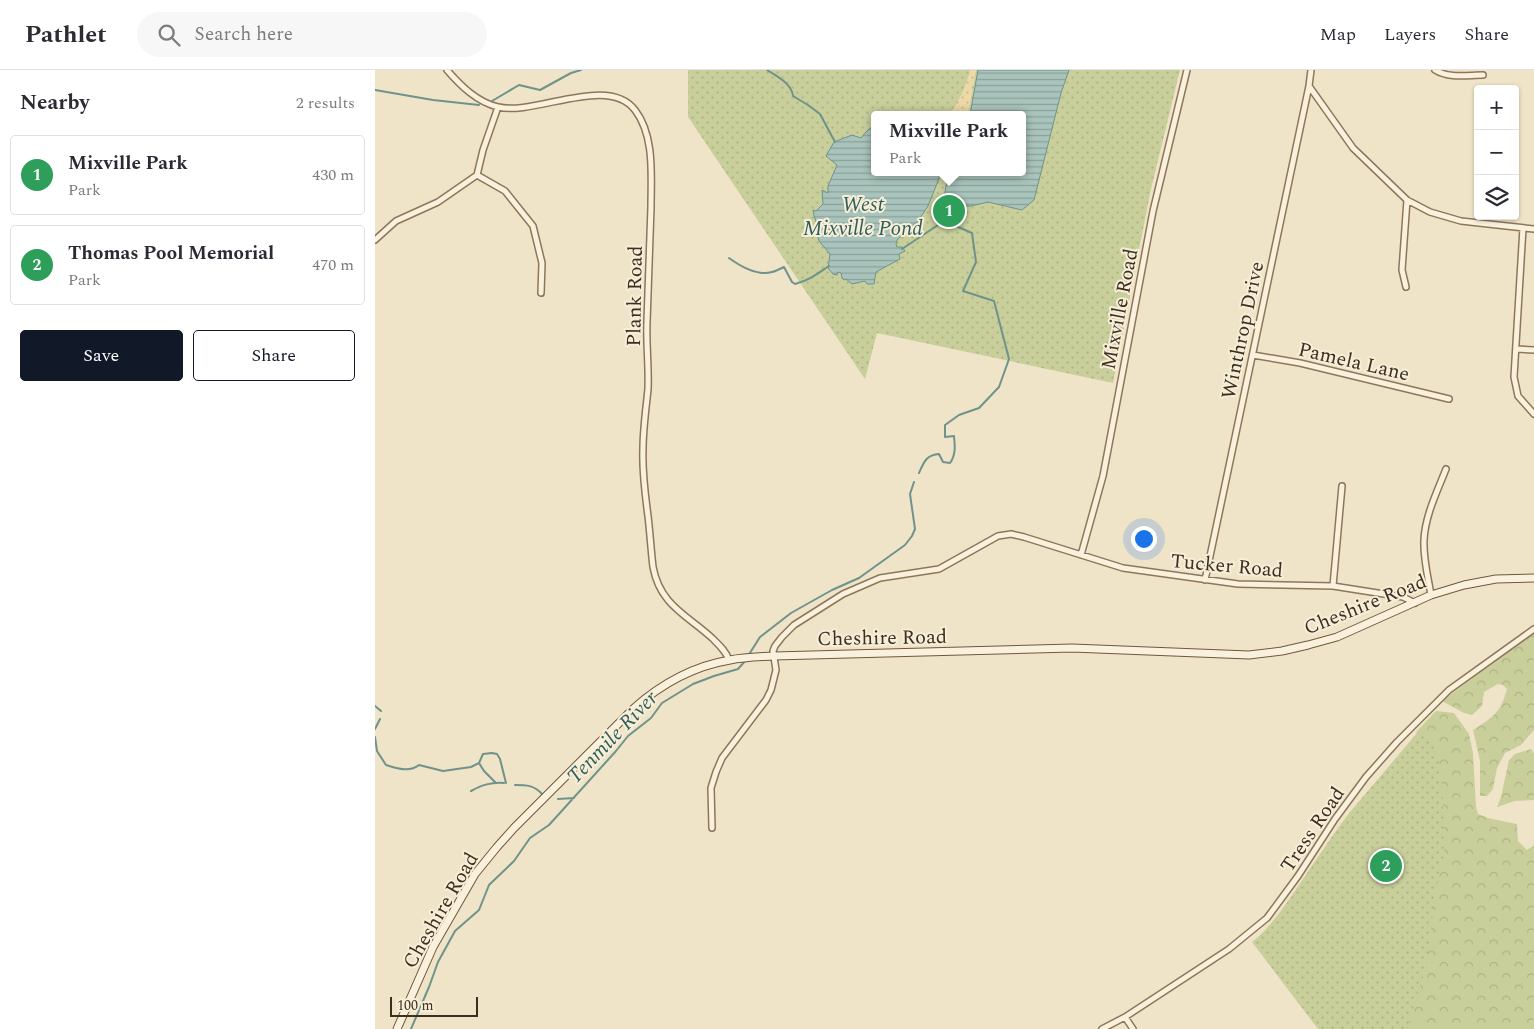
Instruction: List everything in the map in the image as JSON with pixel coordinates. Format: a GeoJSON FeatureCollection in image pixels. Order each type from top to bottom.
{"type":"FeatureCollection","features":[{"type":"Feature","properties":{"kind":"main road","name":"Cheshire Road"},"geometry":{"type":"LineString","coordinates":[[397,1029],[433,946],[475,874],[497,847],[579,762],[648,695],[679,677],[706,666],[741,658],[773,656],[1072,648],[1249,655],[1308,646],[1337,636],[1431,595],[1464,585],[1496,579],[1534,578]]}},
{"type":"Feature","properties":{"kind":"street","name":"Plank Road"},"geometry":{"type":"LineString","coordinates":[[447,70],[470,93],[484,102],[498,107],[514,108],[583,96],[607,96],[616,97],[631,105],[642,120],[648,145],[651,179],[647,324],[648,385],[643,471],[653,567],[658,586],[666,600],[718,644],[727,653],[729,660]]}},
{"type":"Feature","properties":{"kind":"street","name":"Mixville Road"},"geometry":{"type":"LineString","coordinates":[[1081,555],[1103,476],[1153,211],[1187,70]]}},
{"type":"Feature","properties":{"kind":"street","name":"Winthrop Drive"},"geometry":{"type":"LineString","coordinates":[[1205,580],[1311,70]]}},
{"type":"Feature","properties":{"kind":"street"},"geometry":{"type":"LineString","coordinates":[[1435,70],[1441,73],[1483,75]]}},
{"type":"Feature","properties":{"kind":"street"},"geometry":{"type":"LineString","coordinates":[[1309,86],[1353,148],[1407,200],[1430,212],[1461,221],[1534,229]]}},
{"type":"Feature","properties":{"kind":"street"},"geometry":{"type":"LineString","coordinates":[[375,240],[396,221],[438,202],[477,175],[483,150],[498,107]]}},
{"type":"Feature","properties":{"kind":"street"},"geometry":{"type":"LineString","coordinates":[[477,175],[505,191],[533,226],[542,263],[541,293]]}},
{"type":"Feature","properties":{"kind":"street"},"geometry":{"type":"LineString","coordinates":[[1406,287],[1402,270],[1407,200]]}},
{"type":"Feature","properties":{"kind":"street"},"geometry":{"type":"LineString","coordinates":[[1523,228],[1514,377],[1518,396],[1534,414]]}},
{"type":"Feature","properties":{"kind":"street"},"geometry":{"type":"LineString","coordinates":[[1516,349],[1534,350]]}},
{"type":"Feature","properties":{"kind":"street","name":"Pamela Lane"},"geometry":{"type":"LineString","coordinates":[[1253,355],[1300,363],[1449,398]]}},
{"type":"Feature","properties":{"kind":"street"},"geometry":{"type":"LineString","coordinates":[[1431,595],[1423,541],[1426,521],[1446,469]]}},
{"type":"Feature","properties":{"kind":"street"},"geometry":{"type":"LineString","coordinates":[[1333,586],[1342,486]]}},
{"type":"Feature","properties":{"kind":"street","name":"Tucker Road"},"geometry":{"type":"LineString","coordinates":[[773,656],[775,646],[794,625],[843,594],[880,578],[939,569],[997,536],[1011,534],[1123,568],[1238,584],[1333,586],[1403,597],[1415,602]]}},
{"type":"Feature","properties":{"kind":"street","name":"Tress Road"},"geometry":{"type":"LineString","coordinates":[[1102,1029],[1125,1017],[1229,949],[1267,918],[1366,776],[1397,742],[1449,690],[1534,629]]}},
{"type":"Feature","properties":{"kind":"street"},"geometry":{"type":"LineString","coordinates":[[712,828],[711,788],[715,772],[722,758],[762,706],[771,690],[776,670],[773,656]]}},
{"type":"Feature","properties":{"kind":"street"},"geometry":{"type":"LineString","coordinates":[[1125,1017],[1133,1029]]}},
{"type":"Feature","properties":{"kind":"green space"},"geometry":{"type":"Polygon","coordinates":[[[688,70],[1180,70],[1151,189],[1113,383],[877,333],[865,379],[688,117],[688,70]]]}},
{"type":"Feature","properties":{"kind":"green space"},"geometry":{"type":"Polygon","coordinates":[[[1534,632],[1534,730],[1521,745],[1505,753],[1497,768],[1493,789],[1487,796],[1480,796],[1480,761],[1473,730],[1495,714],[1502,704],[1507,689],[1503,685],[1498,684],[1484,692],[1482,706],[1472,715],[1464,713],[1442,701],[1534,632]]]}},
{"type":"Feature","properties":{"kind":"green space"},"geometry":{"type":"Polygon","coordinates":[[[1436,711],[1454,713],[1469,734],[1473,753],[1478,814],[1517,824],[1518,841],[1527,850],[1534,845],[1534,1029],[1407,1029],[1427,963],[1436,889],[1445,844],[1439,760],[1431,741],[1416,732],[1436,711]]]}},
{"type":"Feature","properties":{"kind":"green space"},"geometry":{"type":"Polygon","coordinates":[[[1434,713],[1459,738],[1424,1029],[1318,1029],[1252,942],[1278,914],[1350,812],[1434,713]]]}},
{"type":"Feature","properties":{"kind":"green space"},"geometry":{"type":"Polygon","coordinates":[[[1531,749],[1534,753],[1534,800],[1515,801],[1497,807],[1509,760],[1515,754],[1531,749]]]}},
{"type":"Feature","properties":{"kind":"sand"},"geometry":{"type":"Polygon","coordinates":[[[970,70],[976,70],[969,111],[952,111],[962,94],[970,70]]]}},
{"type":"Feature","properties":{"kind":"water"},"geometry":{"type":"Polygon","coordinates":[[[978,70],[1069,70],[1061,93],[1034,200],[1022,210],[988,202],[971,206],[952,207],[943,205],[947,179],[940,176],[1026,176],[1026,111],[971,111],[978,70]]]}},
{"type":"Feature","properties":{"kind":"water","name":"West Mixville Pond"},"geometry":{"type":"Polygon","coordinates":[[[871,128],[871,176],[940,176],[928,206],[918,221],[897,240],[897,247],[902,247],[905,251],[899,254],[900,259],[876,272],[874,284],[867,284],[865,281],[852,284],[842,278],[841,273],[833,274],[828,268],[830,254],[819,241],[813,210],[816,211],[823,204],[822,190],[828,193],[828,186],[837,165],[826,156],[834,142],[852,135],[861,138],[871,128]]]}},
{"type":"Feature","properties":{"kind":"waterway"},"geometry":{"type":"LineString","coordinates":[[492,101],[519,85],[540,90],[571,73],[581,70]]}},
{"type":"Feature","properties":{"kind":"waterway"},"geometry":{"type":"LineString","coordinates":[[767,70],[787,84],[793,96],[820,114],[835,142]]}},
{"type":"Feature","properties":{"kind":"waterway"},"geometry":{"type":"LineString","coordinates":[[375,90],[433,100],[479,105]]}},
{"type":"Feature","properties":{"kind":"waterway","name":"Tenmile River"},"geometry":{"type":"LineString","coordinates":[[902,249],[944,221],[972,233],[976,262],[963,291],[994,301],[1009,359],[999,387],[979,408],[959,415],[945,425],[945,437],[954,436],[954,453],[950,463],[943,462],[939,454],[931,456],[926,460],[919,473]]}},
{"type":"Feature","properties":{"kind":"waterway"},"geometry":{"type":"LineString","coordinates":[[729,258],[744,267],[761,273],[772,272],[784,267],[795,284],[809,279],[829,266]]}},
{"type":"Feature","properties":{"kind":"waterway","name":"Tenmile River"},"geometry":{"type":"LineString","coordinates":[[748,656],[760,637],[791,613],[832,590],[859,578],[905,545],[915,529],[910,494],[914,482]]}},
{"type":"Feature","properties":{"kind":"waterway","name":"Tenmile River"},"geometry":{"type":"LineString","coordinates":[[411,1029],[438,962],[455,931],[479,910],[489,885],[514,861],[530,838],[549,825],[628,736],[651,718],[662,703],[693,684],[738,669],[746,660]]}},
{"type":"Feature","properties":{"kind":"waterway"},"geometry":{"type":"LineString","coordinates":[[375,706],[381,711]]}},
{"type":"Feature","properties":{"kind":"waterway"},"geometry":{"type":"LineString","coordinates":[[375,729],[380,719]]}},
{"type":"Feature","properties":{"kind":"waterway"},"geometry":{"type":"LineString","coordinates":[[375,737],[377,751],[386,765],[403,769],[411,769],[419,765],[443,771],[471,767],[479,763],[483,754],[497,754],[506,783]]}},
{"type":"Feature","properties":{"kind":"waterway"},"geometry":{"type":"LineString","coordinates":[[479,763],[495,782]]}},
{"type":"Feature","properties":{"kind":"waterway"},"geometry":{"type":"LineString","coordinates":[[471,791],[487,784],[504,783]]}},
{"type":"Feature","properties":{"kind":"waterway"},"geometry":{"type":"LineString","coordinates":[[515,785],[530,786],[542,794]]}},
{"type":"Feature","properties":{"kind":"waterway"},"geometry":{"type":"LineString","coordinates":[[558,799],[574,798]]}},
{"type":"Feature","properties":{"kind":"place","name":"Mixville Park"},"geometry":{"type":"Point","coordinates":[949,211]}},
{"type":"Feature","properties":{"kind":"place","name":"Thomas Pool Memorial"},"geometry":{"type":"Point","coordinates":[1386,866]}}]}
